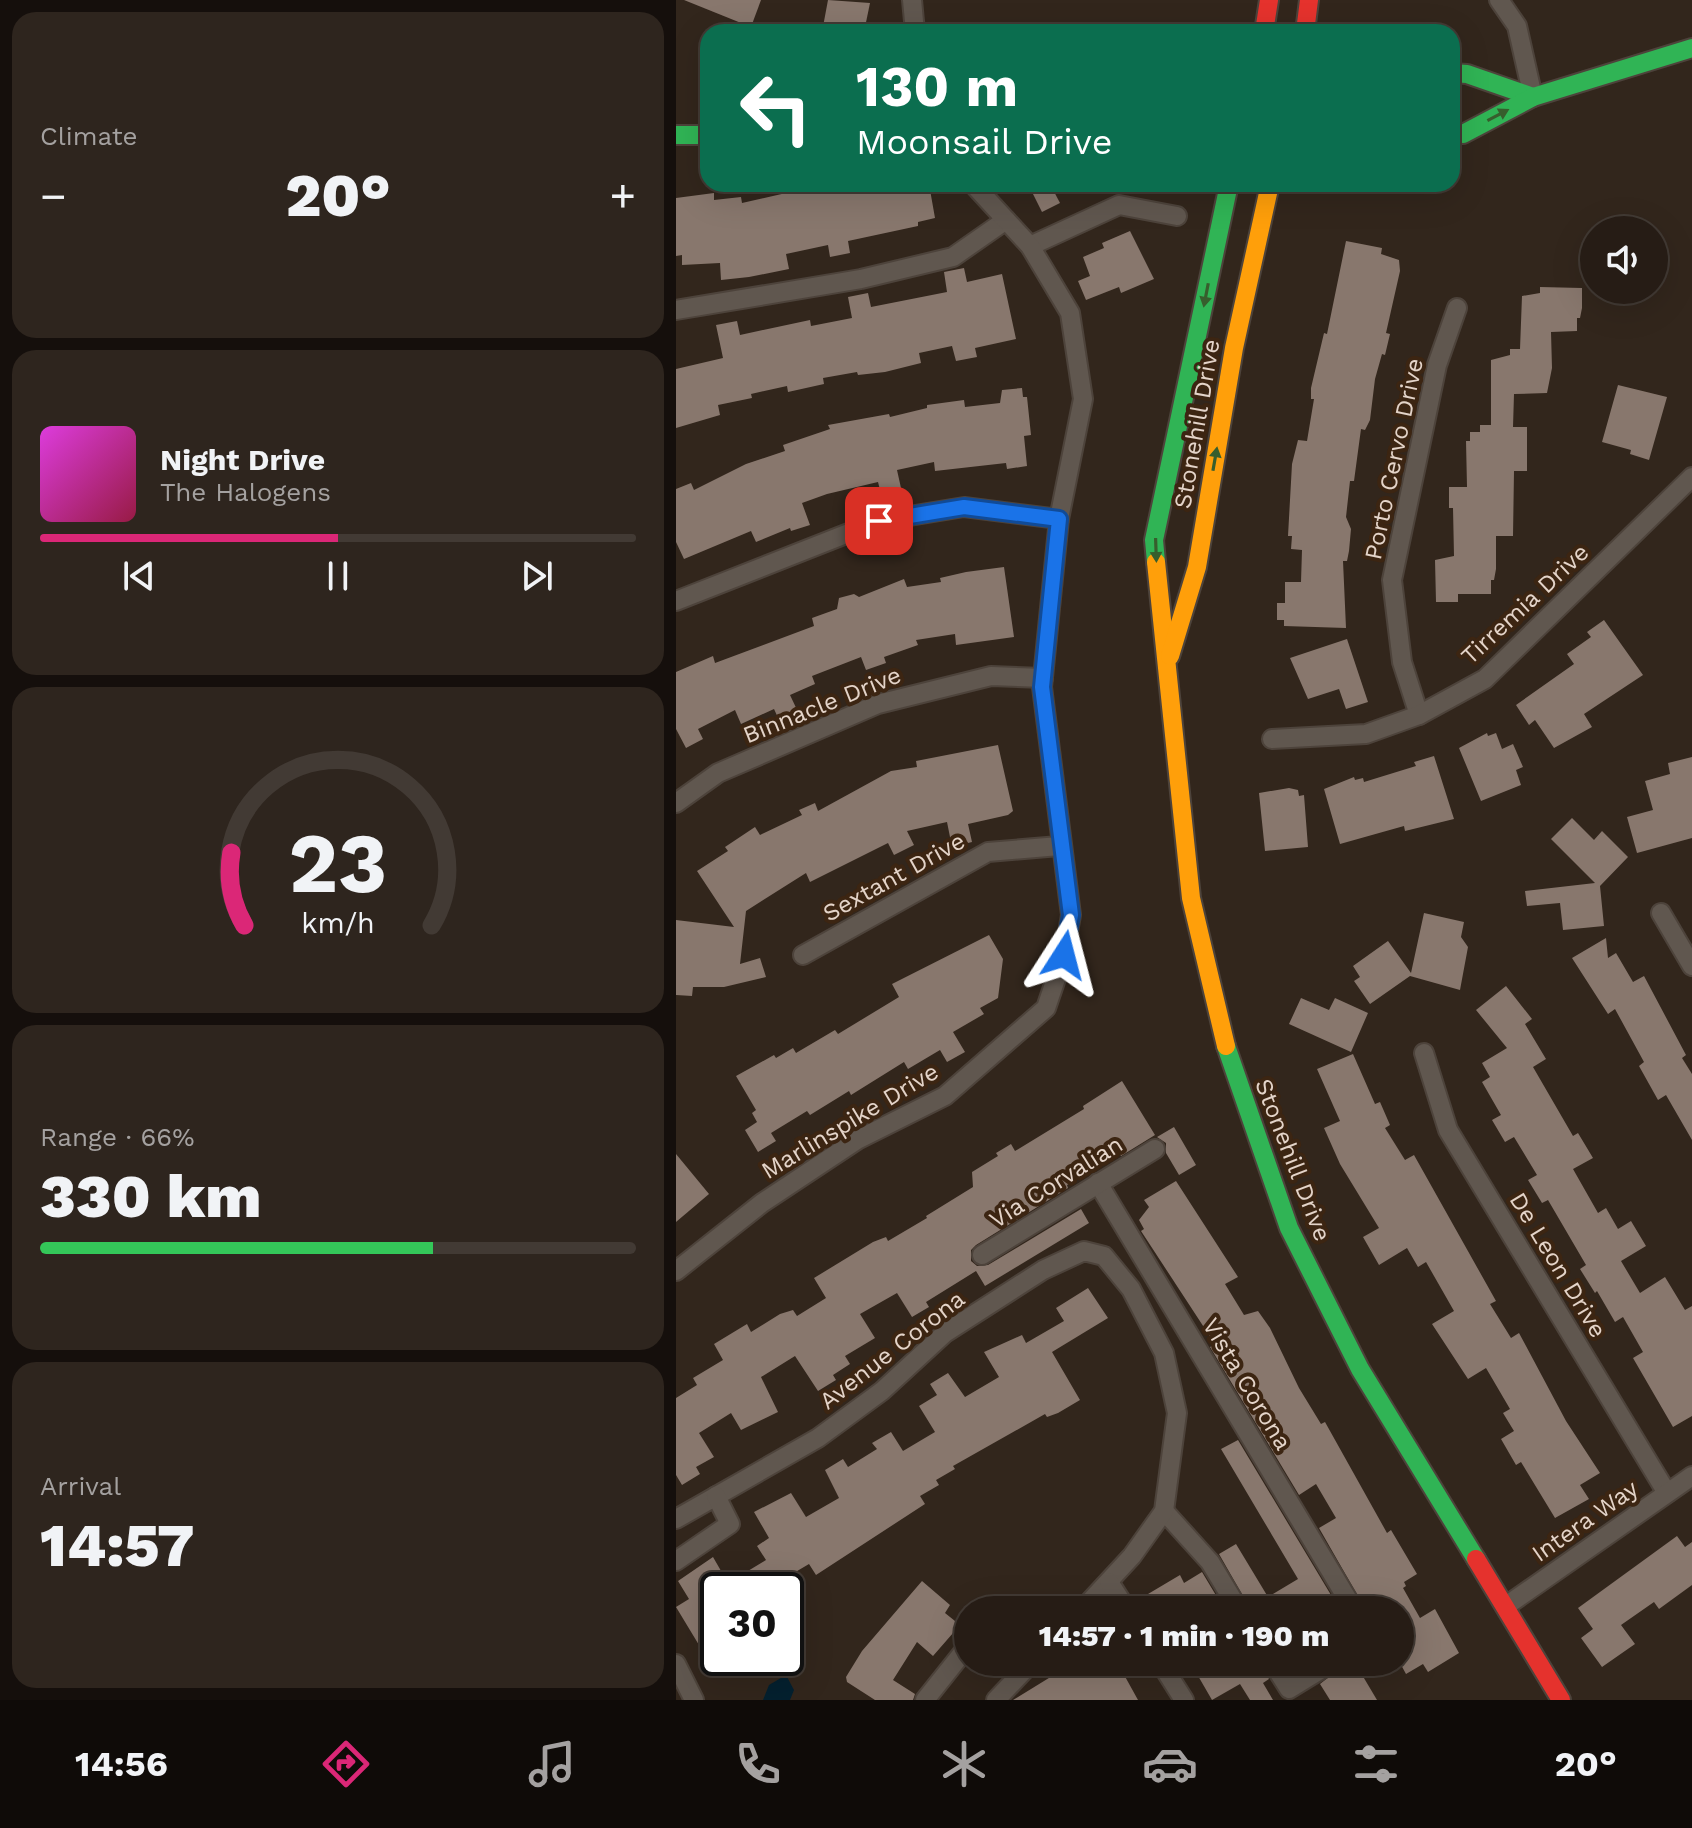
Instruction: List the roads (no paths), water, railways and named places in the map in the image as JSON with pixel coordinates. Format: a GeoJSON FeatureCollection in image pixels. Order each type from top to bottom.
{"type":"FeatureCollection","features":[{"type":"Feature","properties":{"kind":"main road"},"geometry":{"type":"LineString","coordinates":[[1265,24],[1269,0]]}},
{"type":"Feature","properties":{"kind":"main road"},"geometry":{"type":"LineString","coordinates":[[1306,24],[1309,0]]}},
{"type":"Feature","properties":{"kind":"main road"},"geometry":{"type":"LineString","coordinates":[[1460,133],[1533,97],[1692,48]]}},
{"type":"Feature","properties":{"kind":"main road"},"geometry":{"type":"LineString","coordinates":[[1460,74],[1533,97]]}},
{"type":"Feature","properties":{"kind":"main road"},"geometry":{"type":"LineString","coordinates":[[676,135],[700,135]]}},
{"type":"Feature","properties":{"kind":"main road","name":"Stonehill Drive"},"geometry":{"type":"LineString","coordinates":[[1227,192],[1154,540],[1165,671],[1191,898],[1230,1062],[1289,1228],[1360,1369],[1561,1700]]}},
{"type":"Feature","properties":{"kind":"main road","name":"Stonehill Drive"},"geometry":{"type":"LineString","coordinates":[[1165,671],[1197,567],[1234,348],[1268,192]]}},
{"type":"Feature","properties":{"kind":"street"},"geometry":{"type":"LineString","coordinates":[[912,0],[914,24]]}},
{"type":"Feature","properties":{"kind":"street"},"geometry":{"type":"LineString","coordinates":[[1499,0],[1517,26],[1533,97]]}},
{"type":"Feature","properties":{"kind":"street"},"geometry":{"type":"LineString","coordinates":[[980,192],[1030,246],[1070,313],[1083,399],[1074,459],[1059,519],[1043,678],[1059,846]]}},
{"type":"Feature","properties":{"kind":"street"},"geometry":{"type":"LineString","coordinates":[[1030,246],[1119,205],[1177,216]]}},
{"type":"Feature","properties":{"kind":"street"},"geometry":{"type":"LineString","coordinates":[[676,310],[861,279],[953,257],[1006,220]]}},
{"type":"Feature","properties":{"kind":"street","name":"Porto Cervo Drive"},"geometry":{"type":"LineString","coordinates":[[1419,715],[1402,662],[1392,580],[1437,365],[1457,308]]}},
{"type":"Feature","properties":{"kind":"street","name":"Tirremia Drive"},"geometry":{"type":"LineString","coordinates":[[1272,739],[1366,734],[1419,715],[1485,679],[1692,477]]}},
{"type":"Feature","properties":{"kind":"street"},"geometry":{"type":"LineString","coordinates":[[676,601],[879,521],[964,507],[1059,519]]}},
{"type":"Feature","properties":{"kind":"street","name":"Binnacle Drive"},"geometry":{"type":"LineString","coordinates":[[676,803],[718,773],[878,704],[991,676],[1043,678]]}},
{"type":"Feature","properties":{"kind":"street","name":"Sextant Drive"},"geometry":{"type":"LineString","coordinates":[[803,955],[988,852],[1059,846]]}},
{"type":"Feature","properties":{"kind":"street","name":"Marlinspike Drive"},"geometry":{"type":"LineString","coordinates":[[676,1271],[762,1203],[857,1140],[945,1096],[1046,1008],[1064,955],[1071,915],[1059,846]]}},
{"type":"Feature","properties":{"kind":"street"},"geometry":{"type":"LineString","coordinates":[[1661,913],[1692,966]]}},
{"type":"Feature","properties":{"kind":"street","name":"De Leon Drive"},"geometry":{"type":"LineString","coordinates":[[1424,1053],[1448,1130],[1667,1493]]}},
{"type":"Feature","properties":{"kind":"street","name":"Via Corvalian"},"geometry":{"type":"LineString","coordinates":[[982,1255],[1155,1149]]}},
{"type":"Feature","properties":{"kind":"street","name":"Vista Corona"},"geometry":{"type":"LineString","coordinates":[[1098,1183],[1346,1596]]}},
{"type":"Feature","properties":{"kind":"street","name":"Avenue Corona"},"geometry":{"type":"LineString","coordinates":[[676,1519],[818,1438],[882,1391],[945,1333],[1043,1270],[1084,1251],[1104,1256],[1131,1289],[1164,1353],[1177,1413],[1164,1511]]}},
{"type":"Feature","properties":{"kind":"street"},"geometry":{"type":"LineString","coordinates":[[1131,1289],[1154,1275]]}},
{"type":"Feature","properties":{"kind":"street","name":"Intera Way"},"geometry":{"type":"LineString","coordinates":[[1506,1606],[1692,1476]]}},
{"type":"Feature","properties":{"kind":"street"},"geometry":{"type":"LineString","coordinates":[[676,1561],[730,1524],[716,1496]]}},
{"type":"Feature","properties":{"kind":"street"},"geometry":{"type":"LineString","coordinates":[[1096,1596],[1132,1556],[1164,1511],[1210,1562],[1231,1596]]}},
{"type":"Feature","properties":{"kind":"street"},"geometry":{"type":"LineString","coordinates":[[1109,1582],[1118,1596]]}},
{"type":"Feature","properties":{"kind":"street"},"geometry":{"type":"LineString","coordinates":[[676,1664],[694,1700]]}},
{"type":"Feature","properties":{"kind":"street"},"geometry":{"type":"LineString","coordinates":[[925,1700],[954,1664]]}},
{"type":"Feature","properties":{"kind":"street"},"geometry":{"type":"LineString","coordinates":[[996,1700],[1019,1676]]}},
{"type":"Feature","properties":{"kind":"street"},"geometry":{"type":"LineString","coordinates":[[1169,1676],[1184,1700]]}},
{"type":"Feature","properties":{"kind":"street"},"geometry":{"type":"LineString","coordinates":[[1281,1676],[1289,1689],[1310,1676]]}},
{"type":"Feature","properties":{"kind":"water"},"geometry":{"type":"Polygon","coordinates":[[[787,1676],[794,1690],[790,1700],[763,1700],[769,1685],[787,1676]]]}}]}
